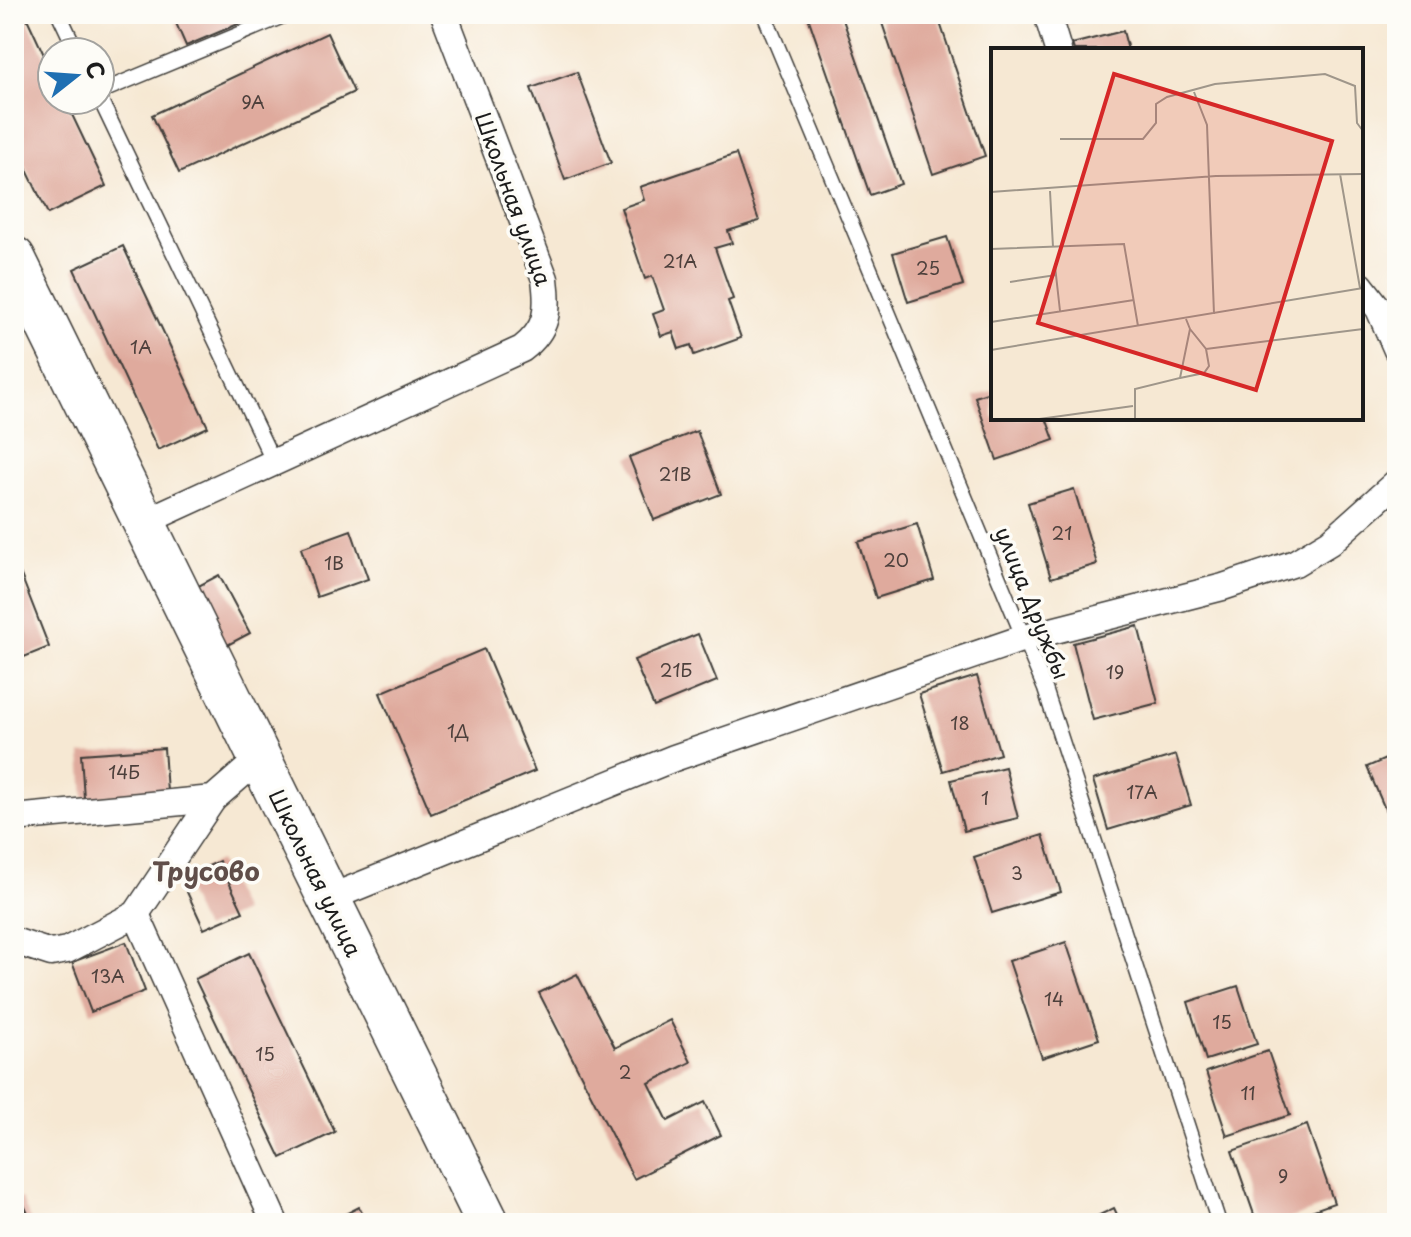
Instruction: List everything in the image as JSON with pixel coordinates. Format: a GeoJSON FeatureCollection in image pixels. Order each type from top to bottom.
{"type":"FeatureCollection","features":[{"type":"Feature","properties":{"kind":"main road","name":"Школьная улица"},"geometry":{"type":"LineString","coordinates":[[14,258],[488,1223]]}},
{"type":"Feature","properties":{"kind":"street","name":"Школьная улица"},"geometry":{"type":"LineString","coordinates":[[144,522],[522,349],[536,338],[547,322],[545,279],[444,14]]}},
{"type":"Feature","properties":{"kind":"street"},"geometry":{"type":"LineString","coordinates":[[1047,14],[1057,48]]}},
{"type":"Feature","properties":{"kind":"street"},"geometry":{"type":"LineString","coordinates":[[1363,289],[1379,309],[1397,350]]}},
{"type":"Feature","properties":{"kind":"street"},"geometry":{"type":"LineString","coordinates":[[327,899],[674,758],[1024,638],[1223,587],[1295,563],[1330,542],[1397,482]]}},
{"type":"Feature","properties":{"kind":"street"},"geometry":{"type":"LineString","coordinates":[[14,941],[51,953],[67,950],[136,914],[213,799],[259,759]]}},
{"type":"Feature","properties":{"kind":"street"},"geometry":{"type":"LineString","coordinates":[[14,818],[213,799]]}},
{"type":"Feature","properties":{"kind":"street"},"geometry":{"type":"LineString","coordinates":[[136,914],[275,1223]]}},
{"type":"Feature","properties":{"kind":"lane"},"geometry":{"type":"LineString","coordinates":[[59,14],[69,36]]}},
{"type":"Feature","properties":{"kind":"lane","name":"улица Дружбы"},"geometry":{"type":"LineString","coordinates":[[764,14],[1045,689],[1219,1223]]}},
{"type":"Feature","properties":{"kind":"lane"},"geometry":{"type":"LineString","coordinates":[[116,85],[283,15]]}},
{"type":"Feature","properties":{"kind":"lane"},"geometry":{"type":"LineString","coordinates":[[108,116],[274,463]]}},
{"type":"Feature","properties":{"kind":"building"},"geometry":{"type":"Polygon","coordinates":[[[14,14],[25,14],[36,38],[36,116],[73,116],[106,186],[48,214],[14,143],[14,14]]]}},
{"type":"Feature","properties":{"kind":"building"},"geometry":{"type":"Polygon","coordinates":[[[172,14],[248,14],[250,19],[186,46],[172,14]]]}},
{"type":"Feature","properties":{"kind":"building"},"geometry":{"type":"Polygon","coordinates":[[[807,14],[841,14],[901,184],[870,195],[807,14]]]}},
{"type":"Feature","properties":{"kind":"building"},"geometry":{"type":"Polygon","coordinates":[[[879,14],[937,14],[985,156],[933,174],[879,14]]]}},
{"type":"Feature","properties":{"kind":"building"},"geometry":{"type":"Polygon","coordinates":[[[1057,14],[1099,14],[1100,15],[1061,26],[1057,14]]]}},
{"type":"Feature","properties":{"kind":"building"},"geometry":{"type":"Polygon","coordinates":[[[1123,31],[1127,48],[1073,48],[1072,44],[1123,31]]]}},
{"type":"Feature","properties":{"kind":"building"},"geometry":{"type":"Polygon","coordinates":[[[327,33],[354,92],[179,173],[152,115],[327,33]]]}},
{"type":"Feature","properties":{"kind":"building"},"geometry":{"type":"Polygon","coordinates":[[[577,72],[611,163],[565,180],[531,88],[577,72]]]}},
{"type":"Feature","properties":{"kind":"building"},"geometry":{"type":"Polygon","coordinates":[[[736,154],[759,221],[728,231],[732,243],[715,248],[733,299],[728,301],[741,338],[694,355],[691,345],[679,349],[673,332],[661,336],[653,314],[664,310],[652,276],[645,279],[621,208],[644,200],[640,187],[736,154]]]}},
{"type":"Feature","properties":{"kind":"building"},"geometry":{"type":"Polygon","coordinates":[[[947,237],[963,285],[908,302],[893,253],[947,237]]]}},
{"type":"Feature","properties":{"kind":"building"},"geometry":{"type":"Polygon","coordinates":[[[123,246],[208,427],[158,450],[74,269],[123,246]]]}},
{"type":"Feature","properties":{"kind":"building"},"geometry":{"type":"Polygon","coordinates":[[[991,392],[991,420],[1047,420],[1054,440],[997,460],[975,397],[991,392]]]}},
{"type":"Feature","properties":{"kind":"building"},"geometry":{"type":"Polygon","coordinates":[[[697,431],[721,494],[654,520],[629,457],[697,431]]]}},
{"type":"Feature","properties":{"kind":"building"},"geometry":{"type":"Polygon","coordinates":[[[1074,489],[1097,564],[1051,578],[1028,503],[1074,489]]]}},
{"type":"Feature","properties":{"kind":"building"},"geometry":{"type":"Polygon","coordinates":[[[917,524],[934,580],[876,598],[858,542],[917,524]]]}},
{"type":"Feature","properties":{"kind":"building"},"geometry":{"type":"Polygon","coordinates":[[[351,530],[368,579],[317,597],[301,548],[351,530]]]}},
{"type":"Feature","properties":{"kind":"building"},"geometry":{"type":"Polygon","coordinates":[[[19,570],[49,647],[14,661],[14,572],[19,570]]]}},
{"type":"Feature","properties":{"kind":"building"},"geometry":{"type":"Polygon","coordinates":[[[219,575],[250,633],[222,648],[191,590],[219,575]]]}},
{"type":"Feature","properties":{"kind":"building"},"geometry":{"type":"Polygon","coordinates":[[[1138,626],[1158,703],[1093,720],[1073,643],[1138,626]]]}},
{"type":"Feature","properties":{"kind":"building"},"geometry":{"type":"Polygon","coordinates":[[[698,634],[717,681],[654,707],[634,660],[698,634]]]}},
{"type":"Feature","properties":{"kind":"building"},"geometry":{"type":"Polygon","coordinates":[[[484,649],[535,771],[431,814],[380,693],[484,649]]]}},
{"type":"Feature","properties":{"kind":"building"},"geometry":{"type":"Polygon","coordinates":[[[977,676],[1000,754],[943,771],[919,694],[977,676]]]}},
{"type":"Feature","properties":{"kind":"building"},"geometry":{"type":"Polygon","coordinates":[[[164,748],[167,792],[84,798],[81,754],[164,748]]]}},
{"type":"Feature","properties":{"kind":"building"},"geometry":{"type":"Polygon","coordinates":[[[1397,754],[1397,829],[1394,830],[1367,767],[1397,754]]]}},
{"type":"Feature","properties":{"kind":"building"},"geometry":{"type":"Polygon","coordinates":[[[1176,755],[1191,805],[1108,830],[1093,780],[1176,755]]]}},
{"type":"Feature","properties":{"kind":"building"},"geometry":{"type":"Polygon","coordinates":[[[1005,767],[1018,818],[964,831],[951,780],[1005,767]]]}},
{"type":"Feature","properties":{"kind":"building"},"geometry":{"type":"Polygon","coordinates":[[[1043,835],[1061,892],[992,913],[974,857],[1043,835]]]}},
{"type":"Feature","properties":{"kind":"building"},"geometry":{"type":"Polygon","coordinates":[[[219,861],[243,912],[204,929],[181,879],[219,861]]]}},
{"type":"Feature","properties":{"kind":"building"},"geometry":{"type":"Polygon","coordinates":[[[126,942],[145,991],[91,1012],[72,962],[126,942]]]}},
{"type":"Feature","properties":{"kind":"building"},"geometry":{"type":"Polygon","coordinates":[[[1066,942],[1099,1039],[1042,1058],[1009,961],[1066,942]]]}},
{"type":"Feature","properties":{"kind":"building"},"geometry":{"type":"Polygon","coordinates":[[[249,953],[335,1132],[281,1158],[195,979],[249,953]]]}},
{"type":"Feature","properties":{"kind":"building"},"geometry":{"type":"Polygon","coordinates":[[[577,974],[615,1048],[670,1020],[691,1062],[649,1083],[668,1121],[705,1102],[721,1135],[634,1179],[539,993],[577,974]]]}},
{"type":"Feature","properties":{"kind":"building"},"geometry":{"type":"Polygon","coordinates":[[[1238,986],[1257,1044],[1206,1060],[1188,1002],[1238,986]]]}},
{"type":"Feature","properties":{"kind":"building"},"geometry":{"type":"Polygon","coordinates":[[[1268,1051],[1290,1115],[1227,1136],[1206,1072],[1268,1051]]]}},
{"type":"Feature","properties":{"kind":"building"},"geometry":{"type":"Polygon","coordinates":[[[1307,1125],[1334,1203],[1277,1223],[1257,1223],[1232,1151],[1307,1125]]]}},
{"type":"Feature","properties":{"kind":"building"},"geometry":{"type":"Polygon","coordinates":[[[21,1198],[32,1223],[14,1223],[14,1201],[21,1198]]]}},
{"type":"Feature","properties":{"kind":"building"},"geometry":{"type":"Polygon","coordinates":[[[359,1207],[367,1223],[328,1223],[359,1207]]]}},
{"type":"Feature","properties":{"kind":"building"},"geometry":{"type":"Polygon","coordinates":[[[1114,1208],[1121,1223],[1083,1223],[1114,1208]]]}},
{"type":"Feature","properties":{"kind":"district","name":"Трусово"},"geometry":{"type":"Point","coordinates":[206,872]}}]}
